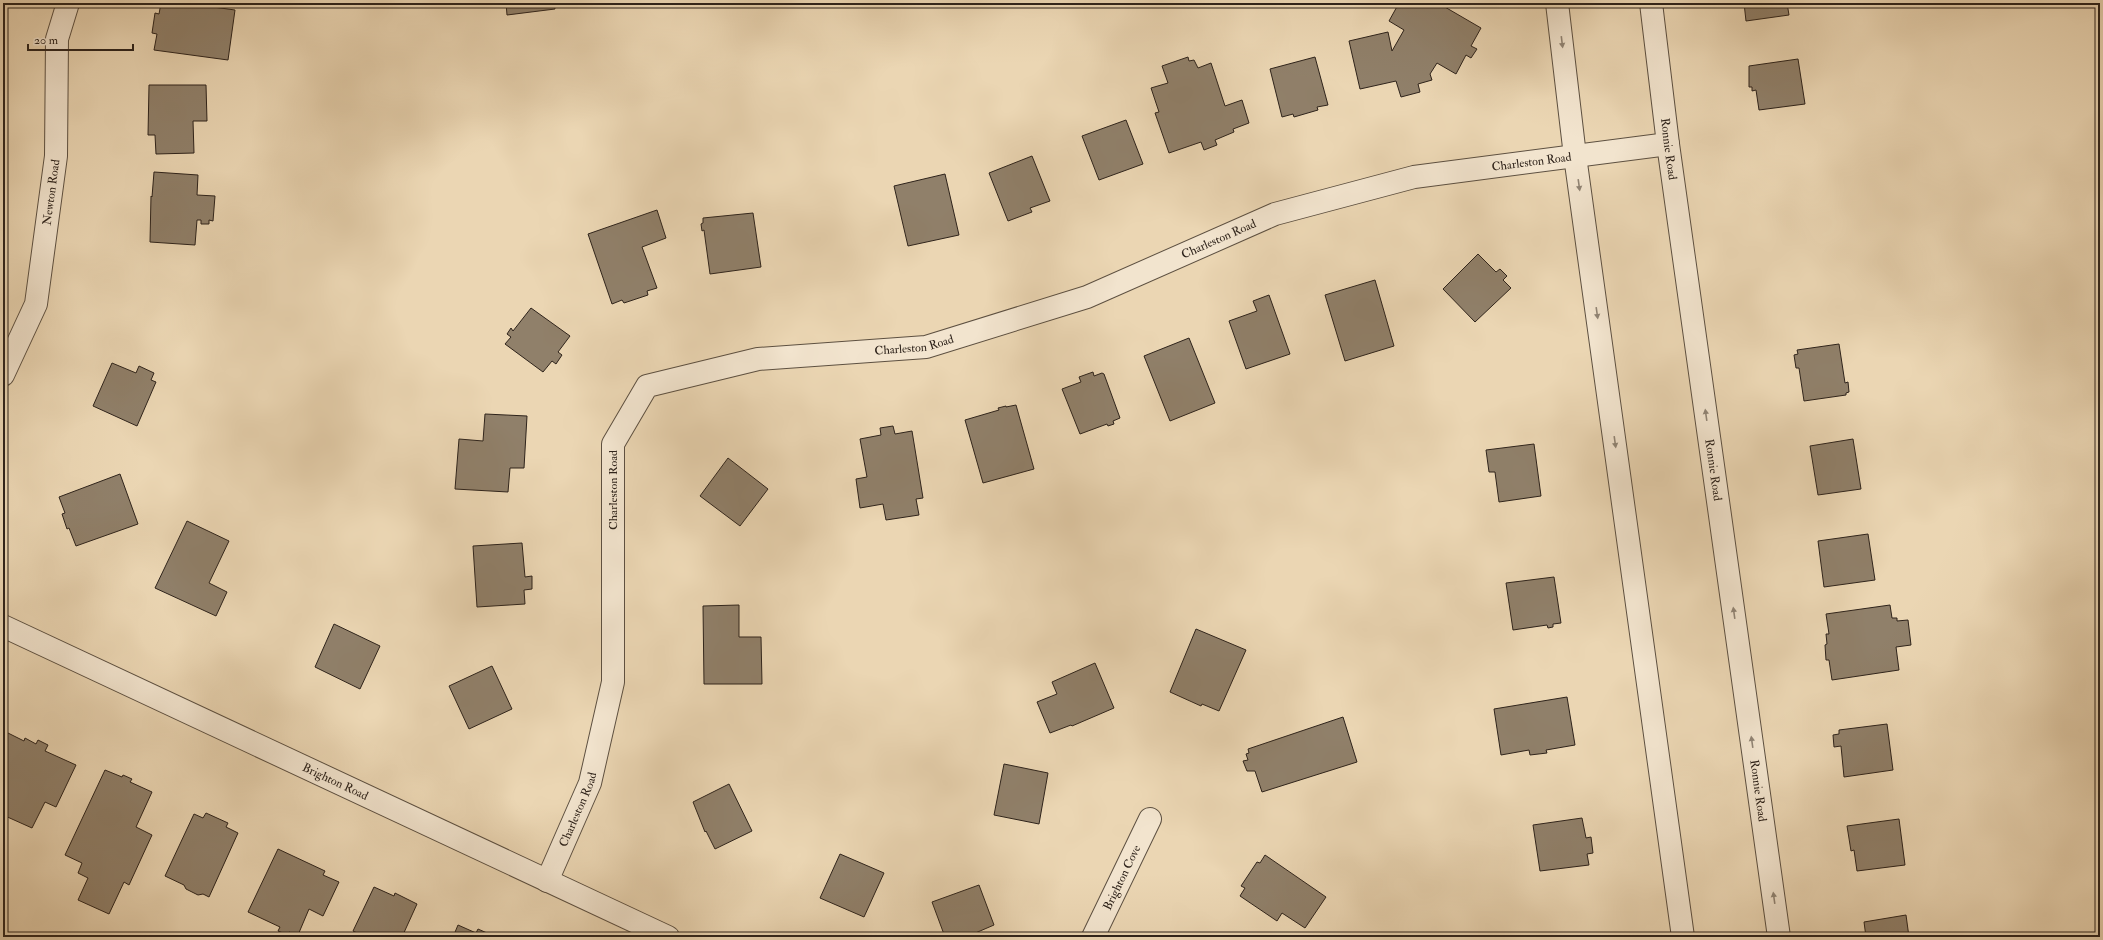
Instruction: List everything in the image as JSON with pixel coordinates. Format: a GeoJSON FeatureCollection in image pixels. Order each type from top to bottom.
{"type":"FeatureCollection","features":[{"type":"Feature","properties":{"kind":"street","name":"Newton Road"},"geometry":{"type":"LineString","coordinates":[[3,375],[36,304],[56,156],[57,39],[68,3]]}},
{"type":"Feature","properties":{"kind":"street"},"geometry":{"type":"LineString","coordinates":[[1557,3],[1575,156],[1683,937]]}},
{"type":"Feature","properties":{"kind":"street","name":"Ronnie Road"},"geometry":{"type":"LineString","coordinates":[[1651,3],[1668,144],[1779,937]]}},
{"type":"Feature","properties":{"kind":"street","name":"Charleston Road"},"geometry":{"type":"LineString","coordinates":[[548,881],[590,783],[612,682],[613,444],[647,386],[758,359],[926,347],[1087,297],[1275,214],[1414,177],[1668,144]]}},
{"type":"Feature","properties":{"kind":"street","name":"Brighton Road"},"geometry":{"type":"LineString","coordinates":[[3,626],[668,937]]}},
{"type":"Feature","properties":{"kind":"street","name":"Brighton Cove"},"geometry":{"type":"LineString","coordinates":[[1093,937],[1150,819]]}},
{"type":"Feature","properties":{"kind":"building"},"geometry":{"type":"Polygon","coordinates":[[[161,3],[184,3],[235,10],[228,60],[154,50],[157,34],[152,33],[155,13],[159,14],[161,3]]]}},
{"type":"Feature","properties":{"kind":"building"},"geometry":{"type":"Polygon","coordinates":[[[506,3],[554,3],[555,9],[507,15],[506,3]]]}},
{"type":"Feature","properties":{"kind":"building"},"geometry":{"type":"Polygon","coordinates":[[[1399,3],[1409,3],[1416,7],[1419,3],[1438,3],[1481,28],[1471,46],[1477,49],[1471,58],[1466,55],[1456,74],[1437,63],[1430,74],[1432,80],[1418,84],[1420,92],[1401,97],[1396,81],[1360,89],[1349,41],[1388,32],[1392,51],[1404,30],[1389,21],[1399,3]]]}},
{"type":"Feature","properties":{"kind":"building"},"geometry":{"type":"Polygon","coordinates":[[[1744,3],[1787,3],[1789,15],[1746,21],[1744,3]]]}},
{"type":"Feature","properties":{"kind":"building"},"geometry":{"type":"Polygon","coordinates":[[[1188,57],[1189,61],[1194,60],[1198,68],[1211,63],[1225,106],[1242,100],[1249,123],[1233,129],[1234,132],[1215,140],[1217,145],[1204,150],[1201,142],[1169,153],[1155,113],[1159,112],[1151,88],[1168,83],[1162,66],[1188,57]]]}},
{"type":"Feature","properties":{"kind":"building"},"geometry":{"type":"Polygon","coordinates":[[[1315,57],[1328,105],[1317,107],[1318,110],[1294,117],[1293,114],[1282,117],[1270,69],[1315,57]]]}},
{"type":"Feature","properties":{"kind":"building"},"geometry":{"type":"Polygon","coordinates":[[[1798,59],[1805,104],[1759,110],[1756,90],[1752,91],[1752,87],[1749,87],[1749,66],[1798,59]]]}},
{"type":"Feature","properties":{"kind":"building"},"geometry":{"type":"Polygon","coordinates":[[[149,85],[206,85],[207,121],[193,121],[194,153],[156,154],[155,135],[148,135],[149,85]]]}},
{"type":"Feature","properties":{"kind":"building"},"geometry":{"type":"Polygon","coordinates":[[[1126,120],[1143,164],[1099,180],[1082,136],[1126,120]]]}},
{"type":"Feature","properties":{"kind":"building"},"geometry":{"type":"Polygon","coordinates":[[[1032,156],[1050,201],[1030,208],[1032,212],[1008,221],[989,173],[1032,156]]]}},
{"type":"Feature","properties":{"kind":"building"},"geometry":{"type":"Polygon","coordinates":[[[154,172],[198,175],[197,195],[215,196],[213,221],[209,220],[209,224],[201,224],[201,220],[197,220],[195,245],[150,242],[151,196],[152,197],[154,172]]]}},
{"type":"Feature","properties":{"kind":"building"},"geometry":{"type":"Polygon","coordinates":[[[945,174],[959,235],[908,246],[894,186],[945,174]]]}},
{"type":"Feature","properties":{"kind":"building"},"geometry":{"type":"Polygon","coordinates":[[[657,210],[666,238],[642,247],[657,288],[647,291],[648,295],[624,303],[622,300],[612,304],[588,234],[657,210]]]}},
{"type":"Feature","properties":{"kind":"building"},"geometry":{"type":"Polygon","coordinates":[[[753,213],[761,267],[710,274],[704,230],[702,231],[701,224],[703,223],[703,218],[753,213]]]}},
{"type":"Feature","properties":{"kind":"building"},"geometry":{"type":"Polygon","coordinates":[[[1478,254],[1496,272],[1500,269],[1507,276],[1503,280],[1511,288],[1475,322],[1443,289],[1478,254]]]}},
{"type":"Feature","properties":{"kind":"building"},"geometry":{"type":"Polygon","coordinates":[[[1375,280],[1394,346],[1345,361],[1325,295],[1375,280]]]}},
{"type":"Feature","properties":{"kind":"building"},"geometry":{"type":"Polygon","coordinates":[[[1269,295],[1290,354],[1246,369],[1229,321],[1257,311],[1253,301],[1269,295]]]}},
{"type":"Feature","properties":{"kind":"building"},"geometry":{"type":"Polygon","coordinates":[[[531,308],[570,336],[558,352],[562,355],[556,364],[552,361],[543,372],[505,344],[511,337],[507,334],[511,328],[513,331],[531,308]]]}},
{"type":"Feature","properties":{"kind":"building"},"geometry":{"type":"Polygon","coordinates":[[[1189,338],[1215,403],[1170,421],[1144,356],[1189,338]]]}},
{"type":"Feature","properties":{"kind":"building"},"geometry":{"type":"Polygon","coordinates":[[[1839,344],[1845,383],[1848,382],[1849,392],[1846,393],[1846,395],[1804,401],[1799,368],[1796,368],[1794,355],[1798,354],[1797,350],[1839,344]]]}},
{"type":"Feature","properties":{"kind":"building"},"geometry":{"type":"Polygon","coordinates":[[[112,363],[136,373],[139,366],[154,373],[151,380],[156,382],[137,426],[93,406],[112,363]]]}},
{"type":"Feature","properties":{"kind":"building"},"geometry":{"type":"Polygon","coordinates":[[[1093,372],[1094,376],[1102,373],[1104,374],[1120,418],[1113,421],[1114,424],[1108,426],[1107,424],[1080,434],[1062,389],[1081,382],[1079,377],[1093,372]]]}},
{"type":"Feature","properties":{"kind":"building"},"geometry":{"type":"Polygon","coordinates":[[[1016,405],[1034,469],[983,483],[965,420],[999,410],[998,408],[1016,405]]]}},
{"type":"Feature","properties":{"kind":"building"},"geometry":{"type":"Polygon","coordinates":[[[485,414],[527,416],[524,468],[510,468],[508,492],[455,489],[459,439],[483,441],[485,414]]]}},
{"type":"Feature","properties":{"kind":"building"},"geometry":{"type":"Polygon","coordinates":[[[893,426],[895,434],[912,431],[923,498],[916,499],[919,515],[886,520],[883,504],[860,508],[856,479],[867,477],[860,439],[881,435],[880,428],[893,426]]]}},
{"type":"Feature","properties":{"kind":"building"},"geometry":{"type":"Polygon","coordinates":[[[1853,439],[1861,489],[1818,495],[1810,446],[1853,439]]]}},
{"type":"Feature","properties":{"kind":"building"},"geometry":{"type":"Polygon","coordinates":[[[1534,444],[1541,496],[1499,502],[1495,472],[1489,472],[1486,450],[1534,444]]]}},
{"type":"Feature","properties":{"kind":"building"},"geometry":{"type":"Polygon","coordinates":[[[728,458],[768,489],[740,526],[700,496],[728,458]]]}},
{"type":"Feature","properties":{"kind":"building"},"geometry":{"type":"Polygon","coordinates":[[[120,474],[138,524],[76,546],[69,528],[67,529],[62,514],[65,513],[59,497],[120,474]]]}},
{"type":"Feature","properties":{"kind":"building"},"geometry":{"type":"Polygon","coordinates":[[[187,521],[229,541],[209,583],[227,592],[216,616],[155,588],[187,521]]]}},
{"type":"Feature","properties":{"kind":"building"},"geometry":{"type":"Polygon","coordinates":[[[1868,534],[1875,580],[1824,587],[1818,541],[1868,534]]]}},
{"type":"Feature","properties":{"kind":"building"},"geometry":{"type":"Polygon","coordinates":[[[522,543],[525,577],[532,576],[532,589],[524,590],[525,604],[477,607],[473,546],[522,543]]]}},
{"type":"Feature","properties":{"kind":"building"},"geometry":{"type":"Polygon","coordinates":[[[1554,577],[1561,623],[1553,624],[1553,627],[1548,628],[1547,625],[1513,630],[1506,583],[1554,577]]]}},
{"type":"Feature","properties":{"kind":"building"},"geometry":{"type":"Polygon","coordinates":[[[739,605],[739,637],[761,637],[762,684],[704,684],[703,606],[739,605]]]}},
{"type":"Feature","properties":{"kind":"building"},"geometry":{"type":"Polygon","coordinates":[[[1890,605],[1892,618],[1897,618],[1897,621],[1908,620],[1911,645],[1896,647],[1899,670],[1832,680],[1829,660],[1826,660],[1826,634],[1829,634],[1826,614],[1890,605]]]}},
{"type":"Feature","properties":{"kind":"building"},"geometry":{"type":"Polygon","coordinates":[[[334,624],[380,646],[360,689],[315,667],[334,624]]]}},
{"type":"Feature","properties":{"kind":"building"},"geometry":{"type":"Polygon","coordinates":[[[1196,629],[1246,650],[1219,711],[1202,704],[1201,706],[1170,692],[1196,629]]]}},
{"type":"Feature","properties":{"kind":"building"},"geometry":{"type":"Polygon","coordinates":[[[1095,663],[1114,708],[1072,726],[1071,725],[1050,733],[1037,702],[1057,694],[1052,682],[1095,663]]]}},
{"type":"Feature","properties":{"kind":"building"},"geometry":{"type":"Polygon","coordinates":[[[492,666],[512,709],[469,729],[449,686],[492,666]]]}},
{"type":"Feature","properties":{"kind":"building"},"geometry":{"type":"Polygon","coordinates":[[[1567,697],[1575,745],[1546,750],[1547,753],[1530,755],[1529,750],[1501,755],[1494,709],[1567,697]]]}},
{"type":"Feature","properties":{"kind":"building"},"geometry":{"type":"Polygon","coordinates":[[[1343,717],[1357,762],[1262,792],[1255,771],[1247,771],[1243,761],[1248,760],[1246,754],[1249,753],[1248,749],[1343,717]]]}},
{"type":"Feature","properties":{"kind":"building"},"geometry":{"type":"Polygon","coordinates":[[[1887,724],[1893,770],[1844,777],[1841,746],[1834,747],[1833,735],[1839,734],[1839,730],[1887,724]]]}},
{"type":"Feature","properties":{"kind":"building"},"geometry":{"type":"Polygon","coordinates":[[[6,732],[24,741],[25,738],[36,744],[38,740],[48,745],[45,751],[76,765],[56,807],[45,802],[32,828],[3,815],[3,740],[6,732]]]}},
{"type":"Feature","properties":{"kind":"building"},"geometry":{"type":"Polygon","coordinates":[[[1004,764],[1048,773],[1039,824],[994,815],[1004,764]]]}},
{"type":"Feature","properties":{"kind":"building"},"geometry":{"type":"Polygon","coordinates":[[[105,770],[122,777],[123,775],[132,779],[130,782],[152,792],[136,827],[152,835],[129,885],[124,882],[109,914],[78,900],[88,878],[78,873],[82,863],[65,855],[105,770]]]}},
{"type":"Feature","properties":{"kind":"building"},"geometry":{"type":"Polygon","coordinates":[[[729,784],[752,831],[715,849],[706,831],[705,832],[693,802],[729,784]]]}},
{"type":"Feature","properties":{"kind":"building"},"geometry":{"type":"Polygon","coordinates":[[[206,813],[228,823],[226,827],[238,833],[209,897],[203,894],[198,895],[186,889],[184,885],[165,876],[194,814],[203,818],[206,813]]]}},
{"type":"Feature","properties":{"kind":"building"},"geometry":{"type":"Polygon","coordinates":[[[1582,818],[1586,838],[1591,837],[1593,853],[1587,854],[1589,865],[1540,871],[1533,825],[1582,818]]]}},
{"type":"Feature","properties":{"kind":"building"},"geometry":{"type":"Polygon","coordinates":[[[1899,819],[1905,865],[1857,871],[1854,850],[1851,851],[1847,826],[1899,819]]]}},
{"type":"Feature","properties":{"kind":"building"},"geometry":{"type":"Polygon","coordinates":[[[278,849],[325,871],[323,875],[339,882],[323,916],[309,909],[298,935],[289,932],[288,935],[278,931],[280,927],[248,912],[278,849]]]}},
{"type":"Feature","properties":{"kind":"building"},"geometry":{"type":"Polygon","coordinates":[[[840,854],[884,873],[864,917],[820,898],[840,854]]]}},
{"type":"Feature","properties":{"kind":"building"},"geometry":{"type":"Polygon","coordinates":[[[1265,855],[1326,897],[1305,928],[1282,913],[1277,921],[1240,896],[1245,888],[1241,886],[1257,862],[1260,863],[1265,855]]]}},
{"type":"Feature","properties":{"kind":"building"},"geometry":{"type":"Polygon","coordinates":[[[979,885],[994,925],[973,934],[974,937],[945,937],[932,902],[979,885]]]}},
{"type":"Feature","properties":{"kind":"building"},"geometry":{"type":"Polygon","coordinates":[[[374,887],[394,896],[395,893],[417,904],[402,937],[365,937],[353,931],[374,887]]]}},
{"type":"Feature","properties":{"kind":"building"},"geometry":{"type":"Polygon","coordinates":[[[1906,915],[1909,937],[1866,937],[1864,922],[1906,915]]]}},
{"type":"Feature","properties":{"kind":"building"},"geometry":{"type":"Polygon","coordinates":[[[458,925],[476,933],[478,929],[496,937],[453,937],[458,925]]]}},
{"type":"Feature","properties":{"kind":"building"},"geometry":{"type":"Polygon","coordinates":[[[1598,935],[1598,937],[1582,937],[1598,935]]]}}]}
